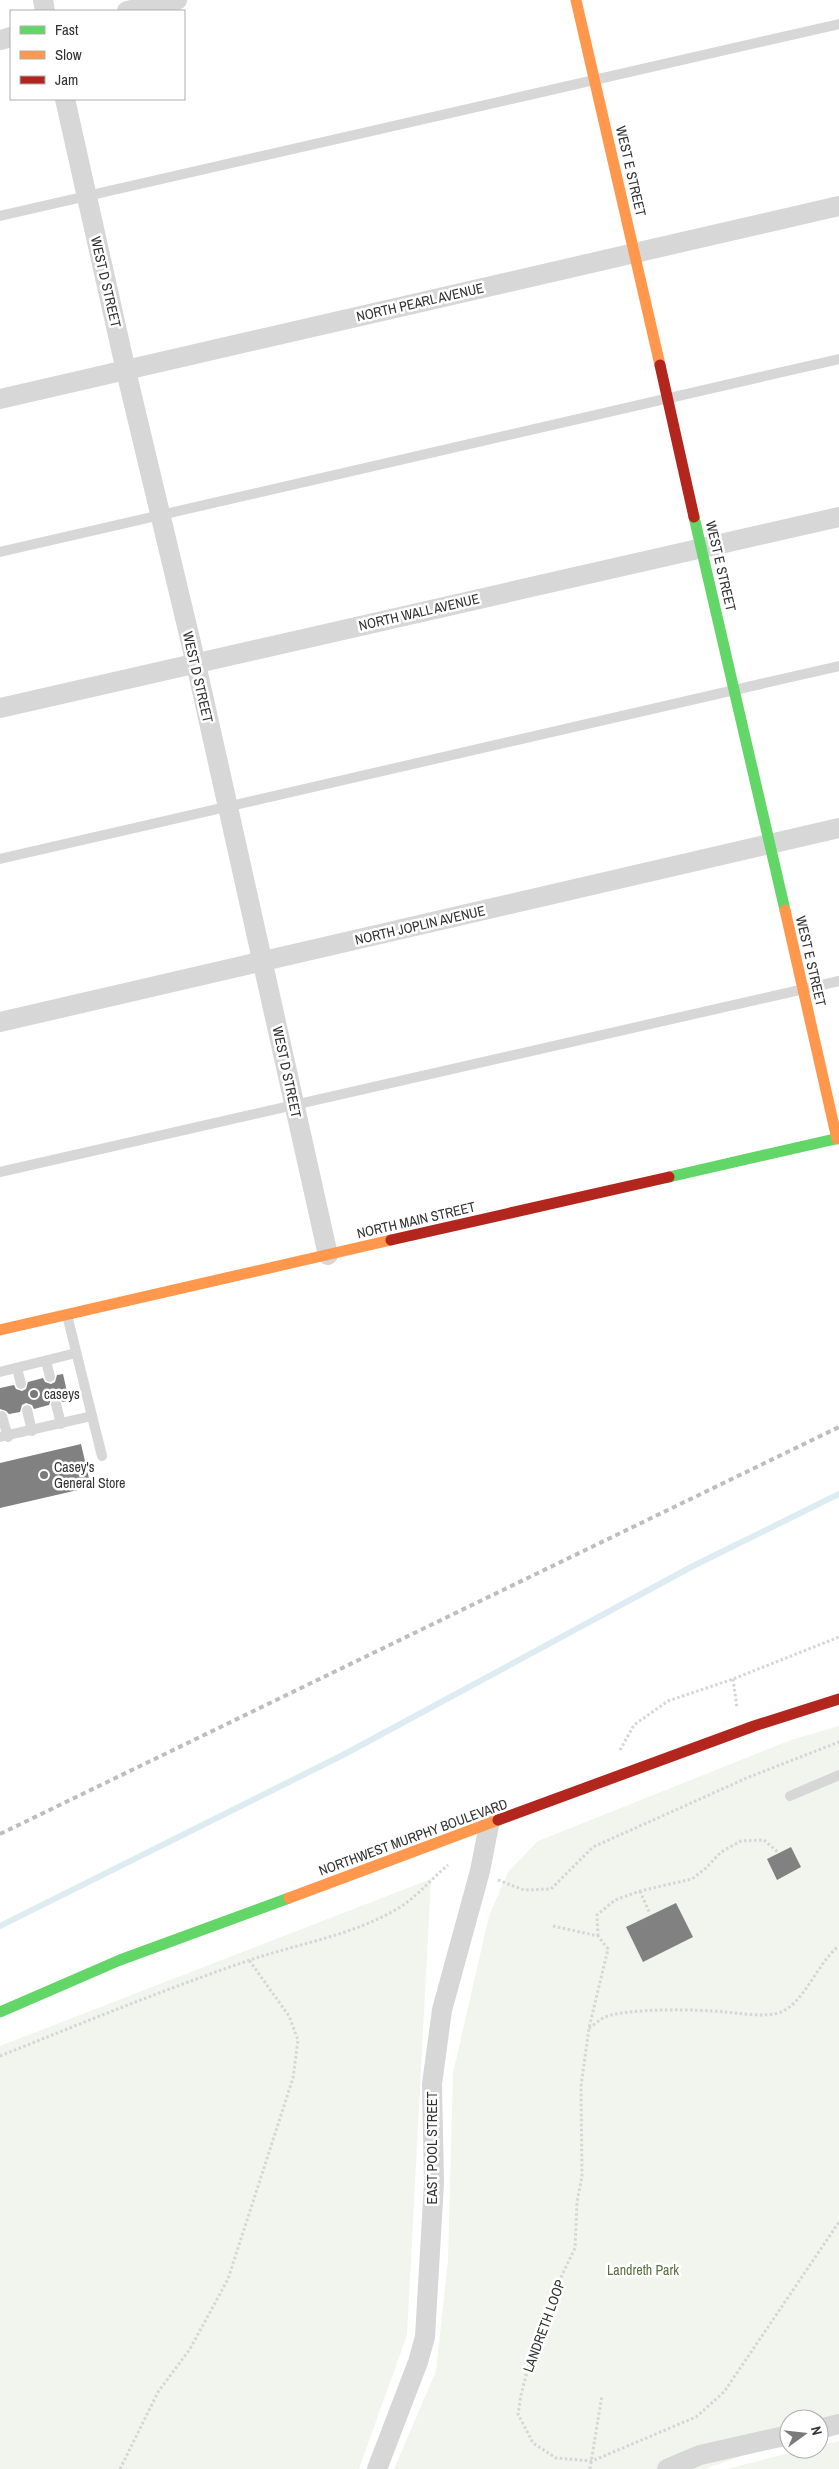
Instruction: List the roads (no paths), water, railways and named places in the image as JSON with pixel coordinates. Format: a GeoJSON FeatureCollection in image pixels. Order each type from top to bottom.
{"type":"FeatureCollection","features":[{"type":"Feature","properties":{"kind":"street"},"geometry":{"type":"LineString","coordinates":[[131,10],[176,0]]}},
{"type":"Feature","properties":{"kind":"street","name":"WEST E STREET"},"geometry":{"type":"LineString","coordinates":[[576,0],[802,990],[838,1139]]}},
{"type":"Feature","properties":{"kind":"street","name":"WEST D STREET"},"geometry":{"type":"LineString","coordinates":[[65,100],[126,371],[196,664],[328,1256]]}},
{"type":"Feature","properties":{"kind":"street","name":"NORTH PEARL AVENUE"},"geometry":{"type":"LineString","coordinates":[[0,399],[839,206]]}},
{"type":"Feature","properties":{"kind":"street","name":"NORTH WALL AVENUE"},"geometry":{"type":"LineString","coordinates":[[0,708],[839,517]]}},
{"type":"Feature","properties":{"kind":"street","name":"NORTH JOPLIN AVENUE"},"geometry":{"type":"LineString","coordinates":[[0,1022],[839,828]]}},
{"type":"Feature","properties":{"kind":"street","name":"NORTH MAIN STREET"},"geometry":{"type":"LineString","coordinates":[[0,1330],[838,1139]]}},
{"type":"Feature","properties":{"kind":"street","name":"NORTHWEST MURPHY BOULEVARD"},"geometry":{"type":"LineString","coordinates":[[0,2012],[120,1960],[754,1726],[839,1699]]}},
{"type":"Feature","properties":{"kind":"street","name":"EAST POOL STREET"},"geometry":{"type":"LineString","coordinates":[[377,2469],[426,2337],[434,2183],[432,2084],[442,2010],[480,1872],[489,1825]]}},
{"type":"Feature","properties":{"kind":"street"},"geometry":{"type":"LineString","coordinates":[[667,2469],[700,2455],[779,2437]]}},
{"type":"Feature","properties":{"kind":"lane"},"geometry":{"type":"LineString","coordinates":[[0,216],[839,24]]}},
{"type":"Feature","properties":{"kind":"lane"},"geometry":{"type":"LineString","coordinates":[[0,552],[839,359]]}},
{"type":"Feature","properties":{"kind":"lane"},"geometry":{"type":"LineString","coordinates":[[0,859],[839,666]]}},
{"type":"Feature","properties":{"kind":"lane"},"geometry":{"type":"LineString","coordinates":[[0,1172],[839,981]]}},
{"type":"Feature","properties":{"kind":"lane"},"geometry":{"type":"LineString","coordinates":[[68,1315],[102,1456]]}},
{"type":"Feature","properties":{"kind":"lane"},"geometry":{"type":"LineString","coordinates":[[0,1372],[76,1353]]}},
{"type":"Feature","properties":{"kind":"lane"},"geometry":{"type":"LineString","coordinates":[[46,1361],[50,1377]]}},
{"type":"Feature","properties":{"kind":"lane"},"geometry":{"type":"LineString","coordinates":[[17,1368],[21,1384]]}},
{"type":"Feature","properties":{"kind":"lane"},"geometry":{"type":"LineString","coordinates":[[56,1404],[62,1424]]}},
{"type":"Feature","properties":{"kind":"lane"},"geometry":{"type":"LineString","coordinates":[[27,1410],[32,1430]]}},
{"type":"Feature","properties":{"kind":"lane"},"geometry":{"type":"LineString","coordinates":[[2,1416],[4,1437],[92,1416]]}},
{"type":"Feature","properties":{"kind":"lane"},"geometry":{"type":"LineString","coordinates":[[790,1796],[839,1775]]}},
{"type":"Feature","properties":{"kind":"waterway"},"geometry":{"type":"LineString","coordinates":[[0,1926],[343,1755],[693,1566],[839,1494]]}},
{"type":"Feature","properties":{"kind":"railway"},"geometry":{"type":"LineString","coordinates":[[0,1834],[839,1427]]}},
{"type":"Feature","properties":{"kind":"place","name":"caseys"},"geometry":{"type":"Point","coordinates":[34,1394]}},
{"type":"Feature","properties":{"kind":"place","name":"Casey's General Store"},"geometry":{"type":"Point","coordinates":[44,1475]}},
{"type":"Feature","properties":{"kind":"park label","name":"Landreth Park"},"geometry":{"type":"Point","coordinates":[643,2270]}}]}
